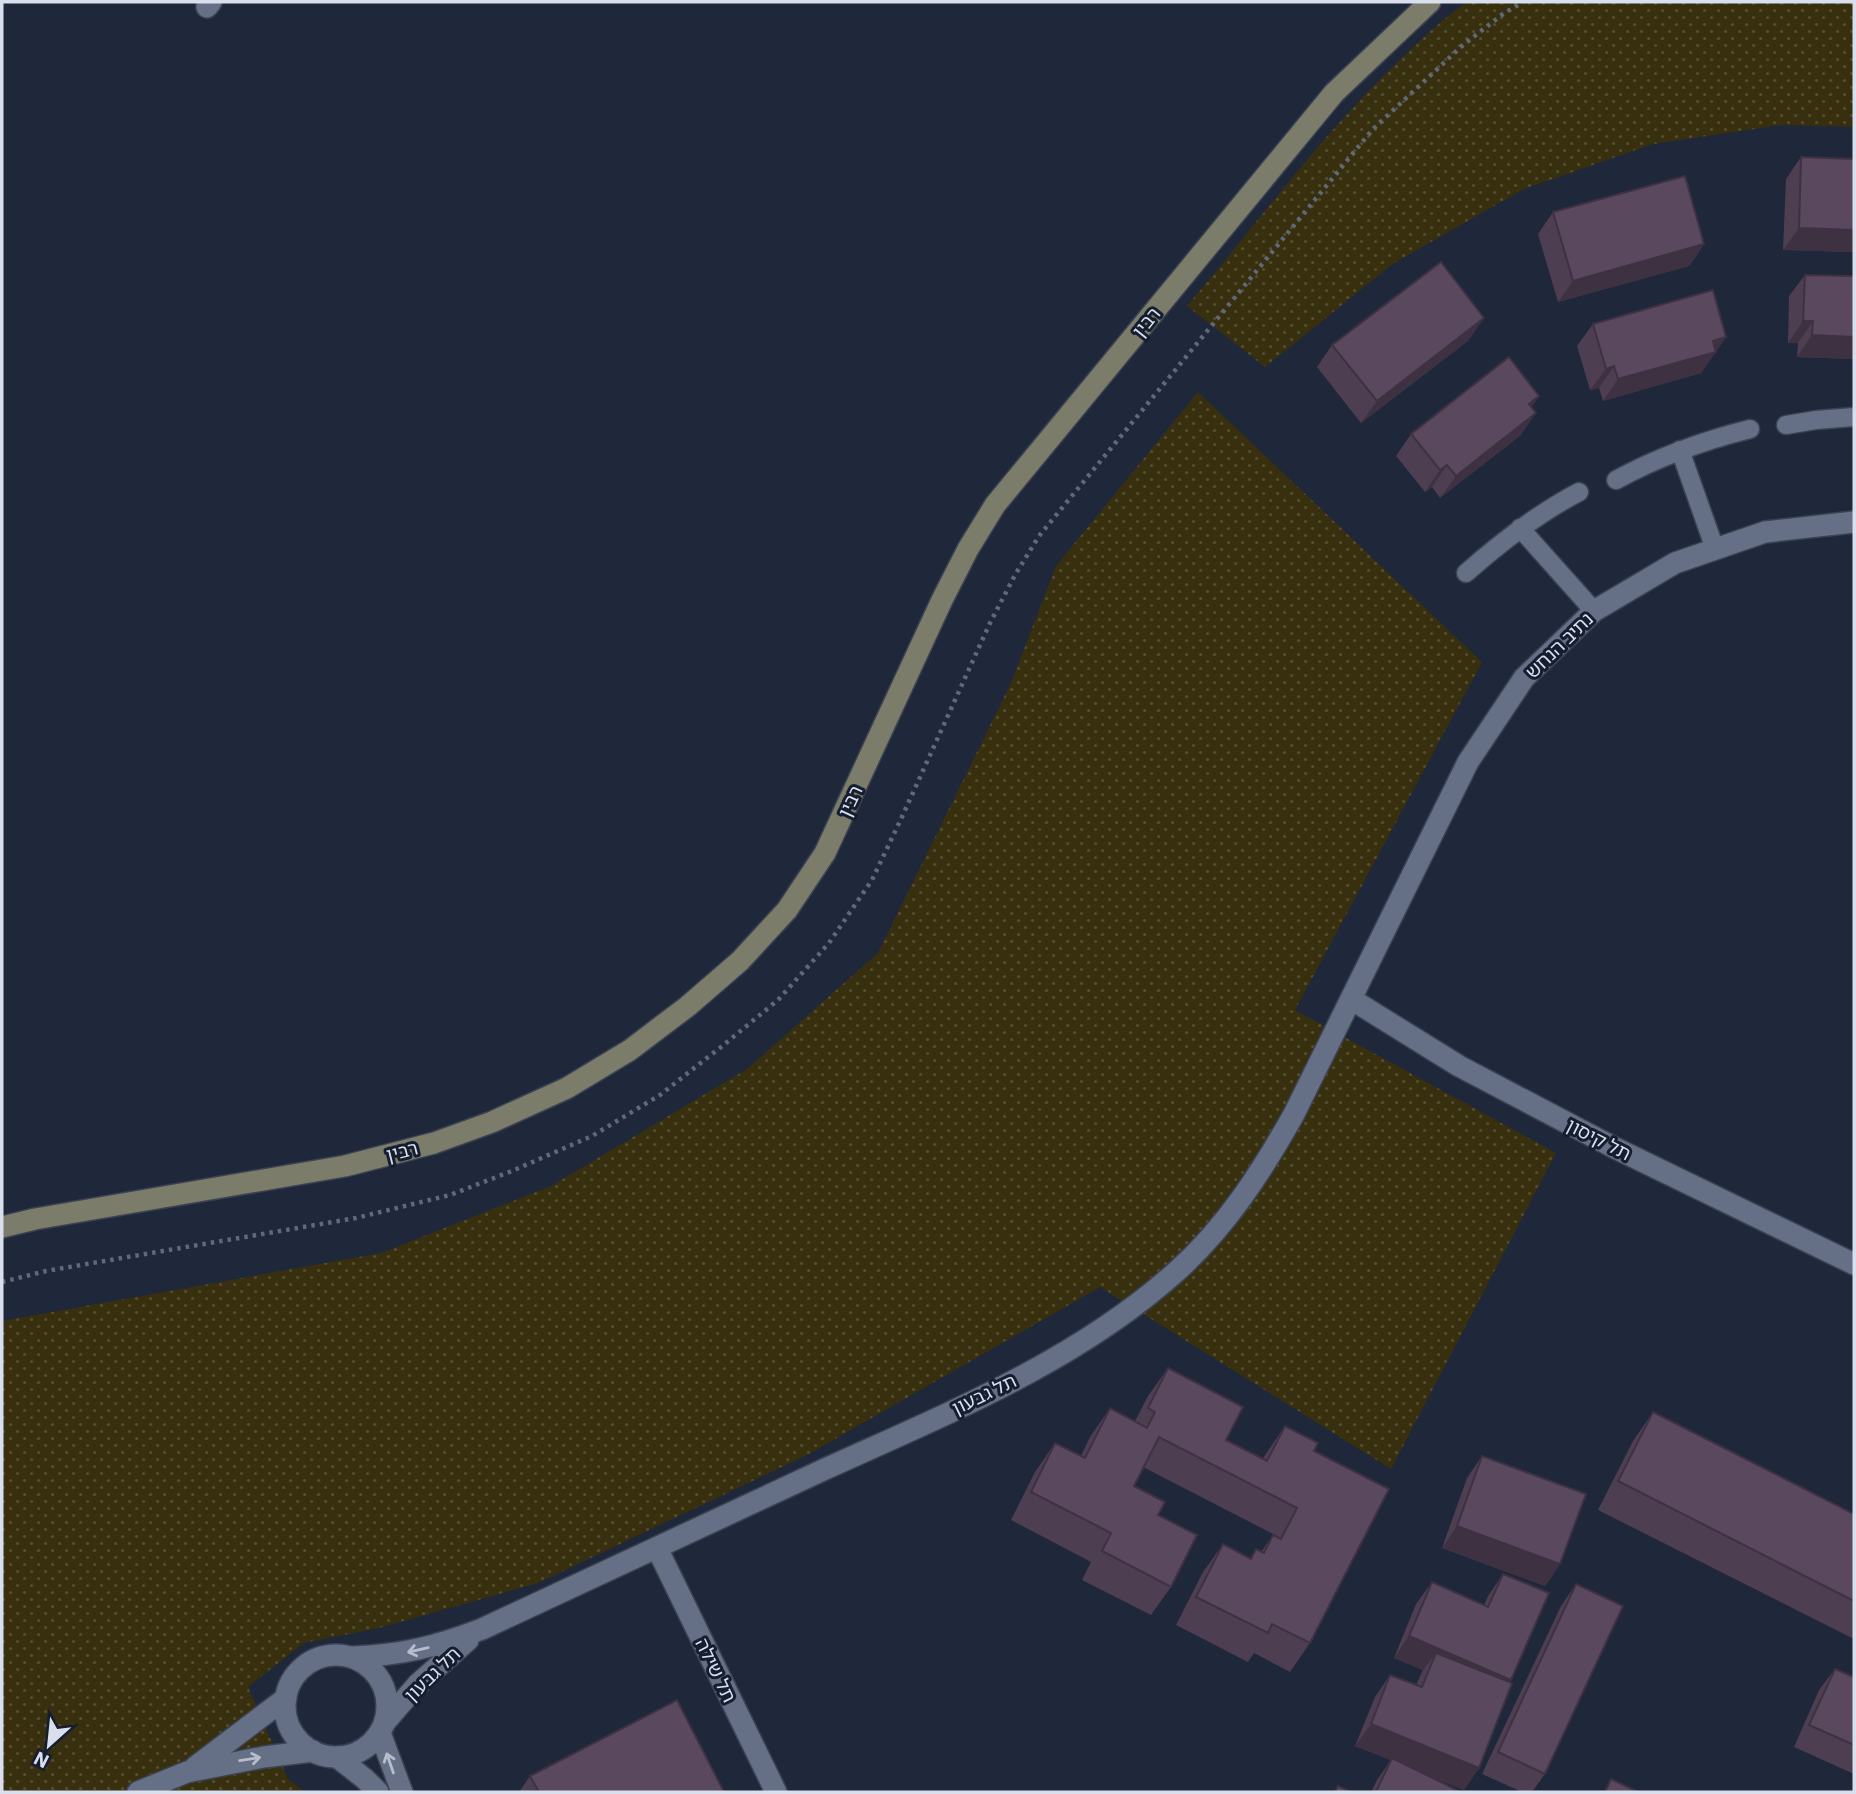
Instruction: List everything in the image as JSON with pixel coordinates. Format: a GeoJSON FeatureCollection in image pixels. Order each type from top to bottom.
{"type":"FeatureCollection","features":[{"type":"Feature","properties":{"kind":"street","name":"רבין"},"geometry":{"type":"LineString","coordinates":[[2,1227],[34,1219],[345,1166],[434,1143],[492,1122],[567,1088],[630,1050],[688,1006],[740,961],[787,910],[825,853],[942,600],[968,548],[995,505],[1334,93],[1430,2]]}},
{"type":"Feature","properties":{"kind":"street","name":"נתיב הנחש"},"geometry":{"type":"LineString","coordinates":[[1351,999],[1468,762],[1524,678],[1594,611],[1675,562],[1765,532],[1854,522]]}},
{"type":"Feature","properties":{"kind":"street","name":"תל קיסון"},"geometry":{"type":"LineString","coordinates":[[1351,999],[1471,1072],[1613,1147],[1854,1264]]}},
{"type":"Feature","properties":{"kind":"street","name":"תל גבעון"},"geometry":{"type":"LineString","coordinates":[[352,1657],[410,1651],[437,1645],[482,1629],[994,1391],[1115,1320],[1179,1269],[1240,1202],[1268,1161],[1294,1114],[1351,999]]}},
{"type":"Feature","properties":{"kind":"street","name":"תל שילה"},"geometry":{"type":"LineString","coordinates":[[657,1548],[776,1792]]}},
{"type":"Feature","properties":{"kind":"street","name":"תל גבעון"},"geometry":{"type":"LineString","coordinates":[[383,1727],[418,1684],[482,1629]]}},
{"type":"Feature","properties":{"kind":"street"},"geometry":{"type":"LineString","coordinates":[[328,1655],[352,1657],[373,1670],[385,1690],[388,1706],[383,1727],[365,1749],[351,1755],[328,1756],[313,1751],[300,1742],[291,1729],[286,1714],[286,1698],[290,1683],[306,1664],[328,1655]]}},
{"type":"Feature","properties":{"kind":"street"},"geometry":{"type":"LineString","coordinates":[[187,1772],[286,1698]]}},
{"type":"Feature","properties":{"kind":"street"},"geometry":{"type":"LineString","coordinates":[[383,1727],[402,1792]]}},
{"type":"Feature","properties":{"kind":"street"},"geometry":{"type":"LineString","coordinates":[[138,1792],[187,1772],[264,1757],[313,1751]]}},
{"type":"Feature","properties":{"kind":"street"},"geometry":{"type":"LineString","coordinates":[[337,1757],[378,1792]]}},
{"type":"Feature","properties":{"kind":"lane"},"geometry":{"type":"LineString","coordinates":[[1786,425],[1854,417],[1854,428]]}},
{"type":"Feature","properties":{"kind":"lane"},"geometry":{"type":"LineString","coordinates":[[1616,480],[1680,450],[1750,429]]}},
{"type":"Feature","properties":{"kind":"lane"},"geometry":{"type":"LineString","coordinates":[[1680,450],[1715,549]]}},
{"type":"Feature","properties":{"kind":"lane"},"geometry":{"type":"LineString","coordinates":[[1466,573],[1542,512],[1579,492]]}},
{"type":"Feature","properties":{"kind":"lane"},"geometry":{"type":"LineString","coordinates":[[1520,528],[1594,611]]}},
{"type":"Feature","properties":{"kind":"sand"},"geometry":{"type":"Polygon","coordinates":[[[1467,2],[1854,2],[1854,127],[1782,125],[1653,144],[1524,189],[1394,263],[1265,367],[1187,306],[1345,117],[1417,43],[1467,2]]]}},
{"type":"Feature","properties":{"kind":"sand"},"geometry":{"type":"Polygon","coordinates":[[[1198,392],[1482,662],[1295,1010],[1556,1153],[1391,1469],[1100,1287],[807,1455],[538,1583],[379,1628],[304,1643],[248,1687],[288,1779],[305,1792],[2,1792],[2,1321],[381,1253],[551,1186],[747,1069],[878,953],[1011,683],[1056,566],[1198,392]]]}},
{"type":"Feature","properties":{"kind":"building"},"geometry":{"type":"Polygon","coordinates":[[[1801,157],[1854,159],[1854,230],[1799,228],[1801,157]]]}},
{"type":"Feature","properties":{"kind":"building"},"geometry":{"type":"Polygon","coordinates":[[[1685,176],[1704,244],[1573,281],[1553,212],[1685,176]]]}},
{"type":"Feature","properties":{"kind":"building"},"geometry":{"type":"Polygon","coordinates":[[[1441,262],[1484,318],[1377,401],[1332,345],[1441,262]]]}},
{"type":"Feature","properties":{"kind":"building"},"geometry":{"type":"Polygon","coordinates":[[[1805,275],[1854,276],[1854,337],[1812,335],[1813,321],[1803,321],[1805,275]]]}},
{"type":"Feature","properties":{"kind":"building"},"geometry":{"type":"Polygon","coordinates":[[[1713,290],[1726,337],[1713,341],[1716,352],[1618,379],[1614,366],[1606,369],[1593,324],[1713,290]]]}},
{"type":"Feature","properties":{"kind":"building"},"geometry":{"type":"Polygon","coordinates":[[[1509,357],[1539,396],[1529,404],[1536,413],[1456,476],[1447,465],[1440,470],[1411,434],[1509,357]]]}},
{"type":"Feature","properties":{"kind":"building"},"geometry":{"type":"Polygon","coordinates":[[[1168,1368],[1243,1407],[1226,1440],[1267,1461],[1285,1426],[1318,1443],[1314,1451],[1389,1489],[1310,1643],[1272,1624],[1268,1633],[1196,1597],[1223,1544],[1251,1559],[1256,1549],[1264,1553],[1273,1535],[1281,1539],[1297,1508],[1159,1437],[1134,1486],[1165,1502],[1158,1515],[1197,1535],[1171,1587],[1102,1551],[1111,1533],[1031,1492],[1055,1443],[1085,1458],[1110,1408],[1147,1428],[1155,1412],[1148,1408],[1168,1368]]]}},
{"type":"Feature","properties":{"kind":"building"},"geometry":{"type":"Polygon","coordinates":[[[1653,1412],[1854,1514],[1854,1601],[1618,1481],[1653,1412]]]}},
{"type":"Feature","properties":{"kind":"building"},"geometry":{"type":"Polygon","coordinates":[[[1482,1456],[1586,1494],[1560,1564],[1457,1526],[1482,1456]]]}},
{"type":"Feature","properties":{"kind":"building"},"geometry":{"type":"Polygon","coordinates":[[[1503,1574],[1549,1593],[1511,1680],[1409,1636],[1432,1582],[1488,1607],[1503,1574]]]}},
{"type":"Feature","properties":{"kind":"building"},"geometry":{"type":"Polygon","coordinates":[[[1576,1584],[1623,1606],[1545,1774],[1498,1752],[1576,1584]]]}},
{"type":"Feature","properties":{"kind":"building"},"geometry":{"type":"Polygon","coordinates":[[[1436,1653],[1512,1683],[1479,1768],[1371,1724],[1390,1675],[1422,1687],[1436,1653]]]}},
{"type":"Feature","properties":{"kind":"building"},"geometry":{"type":"Polygon","coordinates":[[[1835,1669],[1854,1677],[1854,1745],[1809,1725],[1835,1669]]]}},
{"type":"Feature","properties":{"kind":"building"},"geometry":{"type":"Polygon","coordinates":[[[677,1700],[724,1792],[539,1792],[530,1776],[677,1700]]]}},
{"type":"Feature","properties":{"kind":"building"},"geometry":{"type":"Polygon","coordinates":[[[1392,1758],[1459,1791],[1459,1792],[1376,1792],[1392,1758]]]}},
{"type":"Feature","properties":{"kind":"building"},"geometry":{"type":"Polygon","coordinates":[[[1611,1779],[1638,1792],[1605,1792],[1611,1779]]]}},
{"type":"Feature","properties":{"kind":"building"},"geometry":{"type":"Polygon","coordinates":[[[1338,1786],[1351,1792],[1335,1792],[1338,1786]]]}}]}
